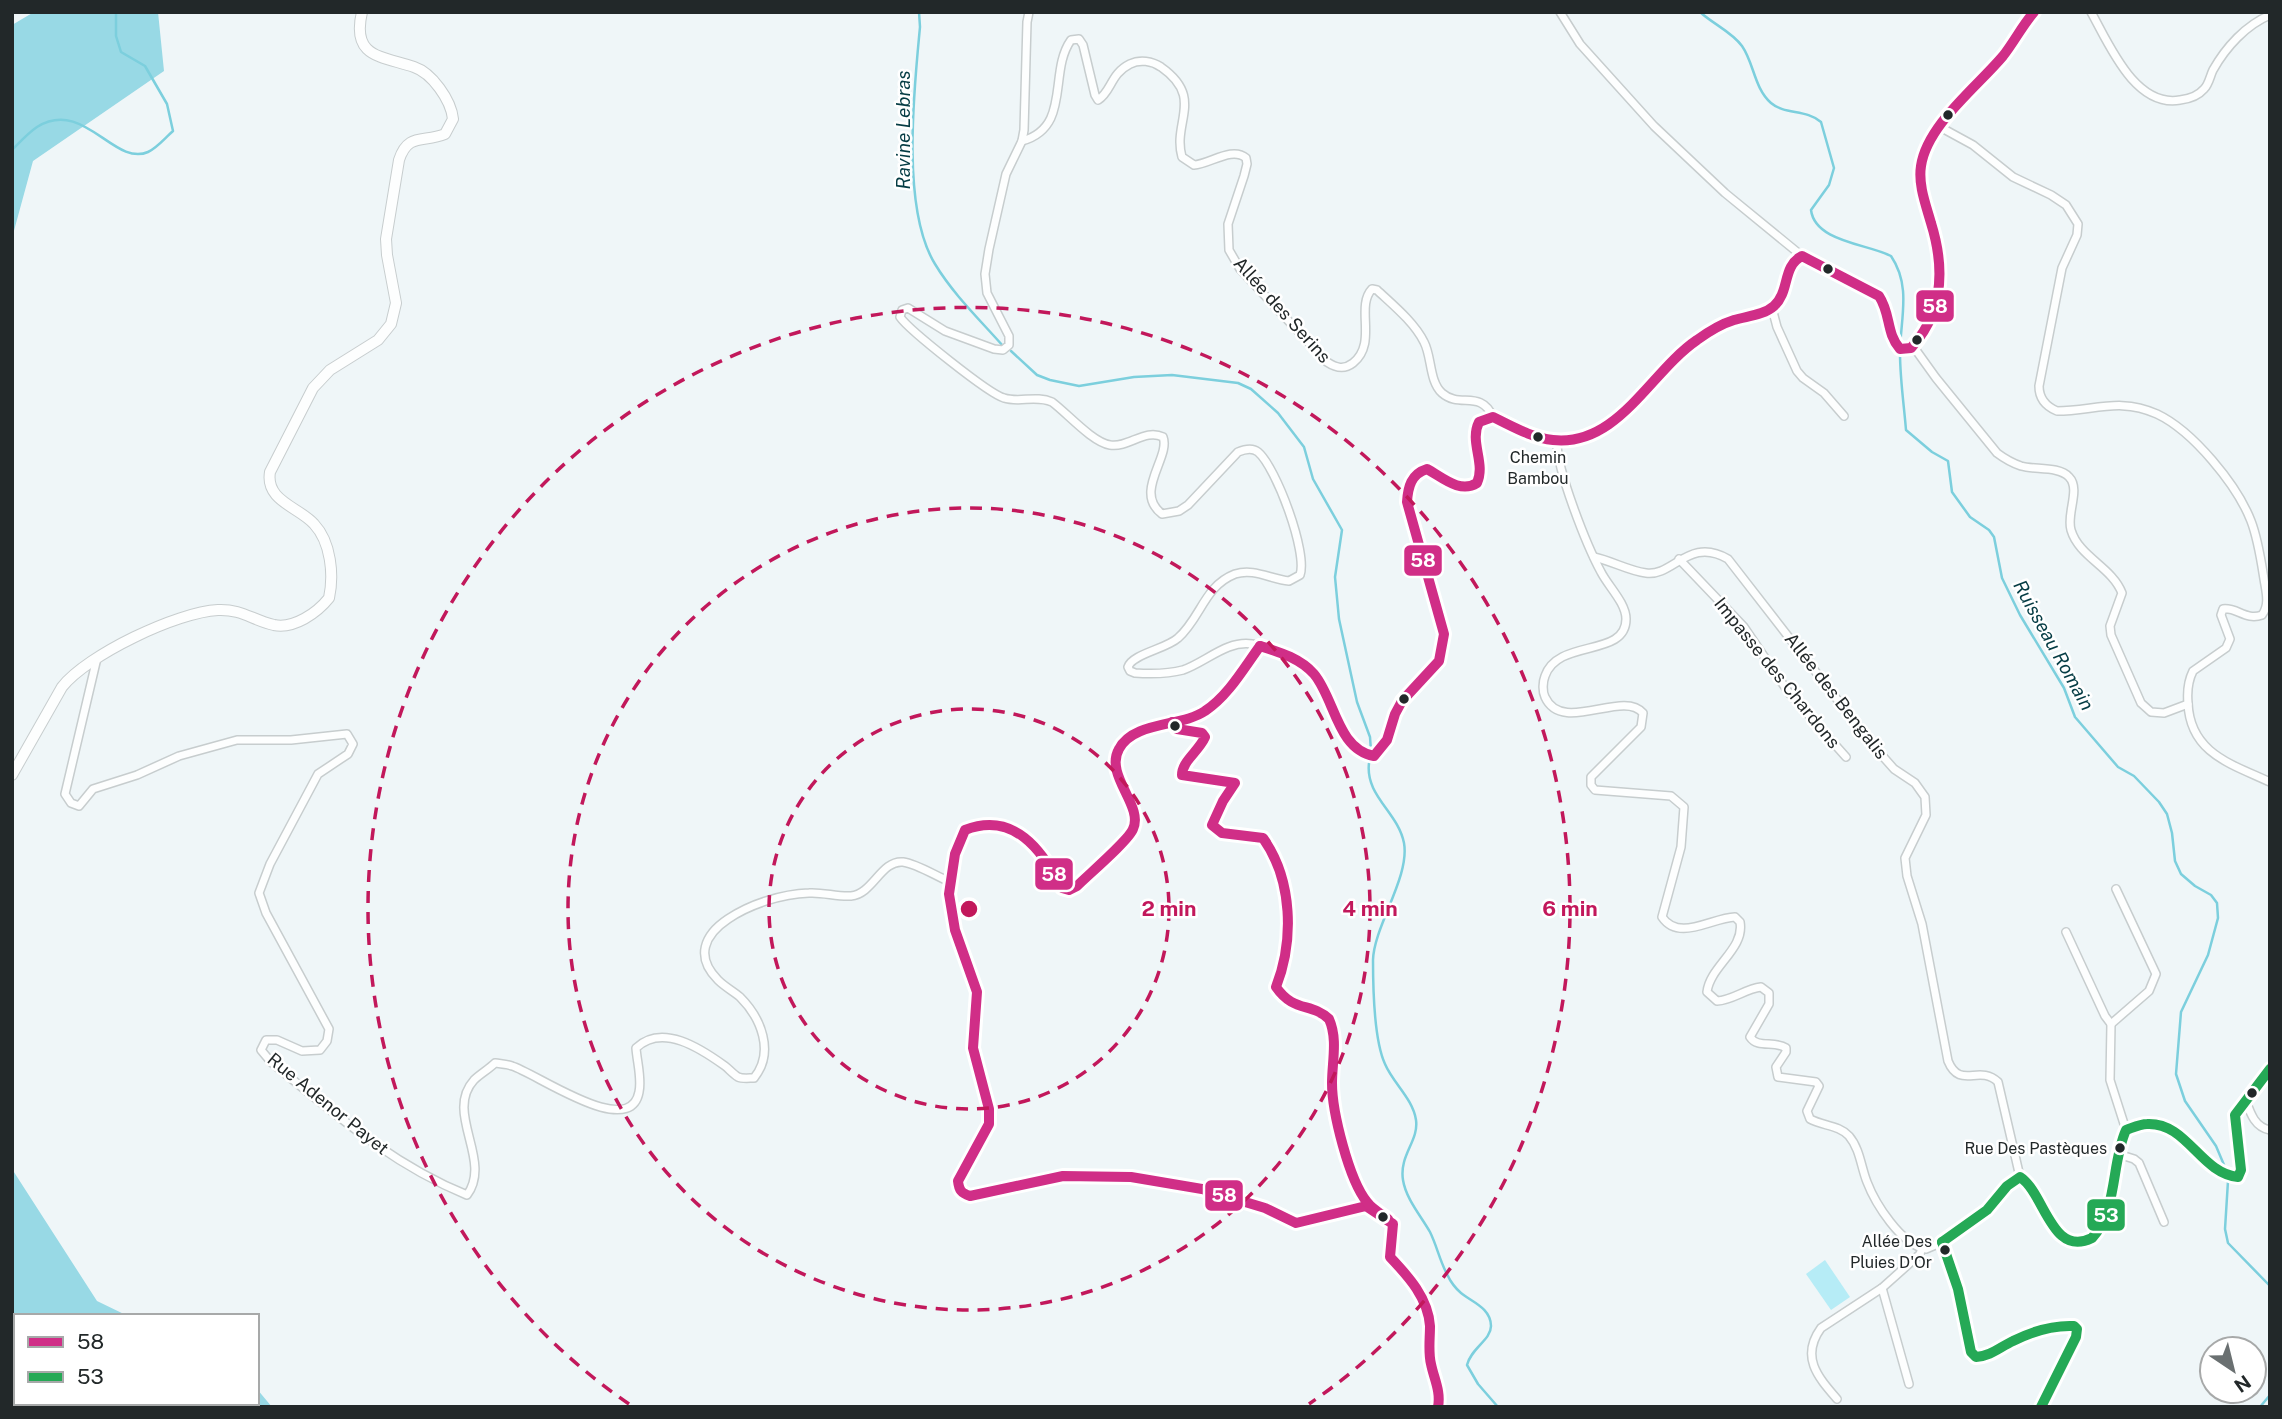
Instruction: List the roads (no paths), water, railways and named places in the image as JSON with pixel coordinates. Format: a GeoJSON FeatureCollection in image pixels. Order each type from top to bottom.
{"type":"FeatureCollection","features":[{"type":"Feature","properties":{"kind":"main road"},"geometry":{"type":"LineString","coordinates":[[12,775],[62,687],[69,678],[97,658],[138,636],[196,613],[234,610],[275,625],[289,625],[313,613],[329,598],[330,574],[324,538],[316,525],[305,515],[282,503],[269,479],[313,388],[330,370],[378,340],[388,330],[396,303],[386,239],[399,160],[407,145],[418,139],[432,139],[445,134],[453,119],[448,103],[426,75],[415,67],[367,51],[360,35],[362,12]]}},
{"type":"Feature","properties":{"kind":"street"},"geometry":{"type":"LineString","coordinates":[[1029,12],[1022,141],[1006,174],[985,274],[987,293],[1009,335],[1009,345],[1007,349],[999,351],[982,345],[945,331],[908,307],[902,310],[900,317],[925,341],[1002,398],[1043,398],[1052,402],[1099,440],[1111,445],[1128,443],[1152,434],[1163,437],[1164,448],[1155,470],[1151,497],[1152,505],[1162,514],[1179,512],[1188,505],[1238,452],[1246,448],[1257,450],[1287,508],[1301,551],[1300,575],[1289,581],[1242,572],[1226,579],[1210,592],[1181,636],[1163,648],[1135,658],[1130,661],[1128,667],[1135,673],[1172,672],[1185,669],[1240,643],[1260,646],[1296,659],[1315,675],[1356,749],[1369,756],[1382,751],[1398,707],[1433,671],[1441,658],[1444,634],[1407,502],[1409,485],[1416,474],[1427,469],[1458,486],[1475,484],[1481,468],[1475,430],[1479,422],[1493,417],[1529,433],[1557,441],[1577,440],[1599,432],[1628,408],[1658,372],[1689,344],[1728,322],[1772,308],[1785,290],[1793,262],[1802,256]]}},
{"type":"Feature","properties":{"kind":"street"},"geometry":{"type":"LineString","coordinates":[[1560,12],[1580,44],[1654,126],[1725,193],[1802,256],[1878,296],[1887,308],[1892,340],[1896,346],[1906,350],[1923,334],[1935,309],[1940,285],[1940,262],[1922,190],[1921,164],[1940,127],[2001,58],[2034,12]]}},
{"type":"Feature","properties":{"kind":"street"},"geometry":{"type":"LineString","coordinates":[[2091,12],[2137,87],[2158,98],[2174,101],[2191,99],[2205,89],[2213,70],[2235,40],[2258,20],[2270,15]]}},
{"type":"Feature","properties":{"kind":"street","name":"Allée des Serins"},"geometry":{"type":"LineString","coordinates":[[1022,141],[1036,136],[1048,124],[1055,106],[1063,60],[1071,40],[1079,39],[1083,45],[1098,100],[1104,96],[1115,75],[1130,65],[1143,61],[1158,64],[1177,81],[1183,95],[1182,157],[1194,165],[1238,153],[1246,158],[1244,176],[1228,224],[1229,250],[1240,269],[1327,362],[1335,368],[1343,368],[1356,360],[1366,337],[1368,293],[1372,289],[1377,290],[1419,334],[1443,393],[1457,399],[1478,401],[1493,417]]}},
{"type":"Feature","properties":{"kind":"street"},"geometry":{"type":"LineString","coordinates":[[1940,127],[1973,145],[2013,177],[2066,205],[2078,224],[2077,235],[2062,268],[2039,386],[2043,401],[2049,408],[2057,411],[2110,404],[2136,406],[2157,414],[2175,425],[2210,460],[2237,495],[2253,524],[2267,598],[2265,612],[2251,618],[2230,608],[2222,609],[2221,615],[2231,639],[2229,644],[2226,649],[2193,671],[2187,692],[2189,721],[2204,745],[2220,757],[2270,782]]}},
{"type":"Feature","properties":{"kind":"street"},"geometry":{"type":"LineString","coordinates":[[1772,308],[1777,327],[1797,371],[1803,379],[1824,393],[1844,416]]}},
{"type":"Feature","properties":{"kind":"street"},"geometry":{"type":"LineString","coordinates":[[1912,347],[1997,453],[2022,467],[2063,472],[2070,478],[2073,484],[2069,525],[2083,549],[2117,581],[2122,593],[2110,626],[2111,635],[2141,703],[2151,712],[2164,713],[2188,704]]}},
{"type":"Feature","properties":{"kind":"street"},"geometry":{"type":"LineString","coordinates":[[1557,441],[1560,463],[1582,529],[1625,614],[1624,629],[1609,643],[1567,653],[1556,659],[1544,677],[1545,696],[1554,708],[1562,711],[1586,712],[1626,705],[1634,706],[1643,713],[1641,727],[1599,767],[1591,777],[1591,785],[1595,790],[1607,792],[1671,796],[1684,807],[1681,847],[1662,917],[1667,924],[1685,929],[1726,918],[1734,917],[1740,922],[1740,937],[1711,979],[1707,992],[1717,1001],[1727,1000],[1752,988],[1761,987],[1769,993],[1769,1004],[1750,1037],[1758,1043],[1781,1044],[1786,1048],[1776,1067],[1778,1076],[1816,1082],[1819,1086],[1818,1092],[1807,1111],[1810,1119],[1838,1128],[1851,1139],[1868,1184],[1888,1219],[1912,1244],[1922,1248],[1942,1242],[1987,1210],[2007,1186],[2020,1177],[2033,1190],[2059,1234],[2067,1240],[2086,1241],[2094,1237],[2105,1215],[2126,1130],[2110,1080],[2111,1024],[2066,932]]}},
{"type":"Feature","properties":{"kind":"street","name":"Allée des Bengalis"},"geometry":{"type":"LineString","coordinates":[[1594,557],[1646,573],[1660,571],[1690,555],[1711,553],[1728,559],[1871,743],[1894,769],[1915,783],[1925,797],[1926,815],[1905,858],[1907,876],[1922,924],[1948,1060],[1952,1071],[1958,1075],[1982,1074],[1998,1082],[2020,1177]]}},
{"type":"Feature","properties":{"kind":"street","name":"Impasse des Chardons"},"geometry":{"type":"LineString","coordinates":[[1679,559],[1744,627],[1789,693],[1846,757]]}},
{"type":"Feature","properties":{"kind":"street"},"geometry":{"type":"LineString","coordinates":[[1260,646],[1210,708],[1193,718],[1146,729],[1128,737],[1117,749],[1114,766],[1136,823],[1133,831],[1077,886],[1069,890],[1062,888],[1045,856],[1035,845],[999,825],[972,826],[965,830],[948,881],[951,921],[977,992],[973,1048],[989,1109],[989,1124],[958,1181],[959,1189],[970,1196],[1063,1176],[1131,1177],[1202,1189],[1265,1208],[1296,1223],[1366,1206],[1385,1217]]}},
{"type":"Feature","properties":{"kind":"street","name":"Rue Adenor Payet"},"geometry":{"type":"LineString","coordinates":[[97,658],[65,794],[71,803],[79,806],[93,789],[137,775],[179,756],[237,740],[291,740],[347,734],[353,744],[348,754],[318,774],[270,864],[259,893],[266,913],[329,1029],[327,1041],[320,1050],[302,1051],[276,1040],[266,1040],[261,1050],[271,1062],[377,1148],[435,1182],[467,1195],[475,1185],[476,1169],[463,1106],[472,1082],[495,1063],[512,1066],[595,1106],[613,1111],[627,1110],[635,1103],[640,1091],[636,1048],[646,1039],[657,1036],[699,1049],[739,1078],[754,1078],[763,1067],[765,1046],[757,1019],[739,996],[717,979],[708,963],[704,946],[713,929],[734,914],[768,900],[810,892],[840,897],[858,895],[895,862],[906,862],[948,881]]}},
{"type":"Feature","properties":{"kind":"street"},"geometry":{"type":"LineString","coordinates":[[1172,722],[1177,729],[1202,733],[1205,737],[1204,744],[1185,763],[1182,775],[1235,783],[1212,825],[1222,834],[1263,838],[1271,846],[1282,883],[1289,942],[1286,963],[1276,986],[1290,1005],[1314,1011],[1330,1021],[1333,1052],[1331,1087],[1353,1178],[1365,1202],[1393,1224],[1390,1257],[1417,1286],[1426,1306],[1431,1363],[1447,1407]]}},
{"type":"Feature","properties":{"kind":"street"},"geometry":{"type":"LineString","coordinates":[[2111,1024],[2149,991],[2156,974],[2116,890]]}},
{"type":"Feature","properties":{"kind":"street"},"geometry":{"type":"LineString","coordinates":[[2126,1130],[2146,1124],[2165,1127],[2180,1135],[2224,1175],[2238,1177],[2241,1170],[2235,1115],[2245,1098],[2270,1069]]}},
{"type":"Feature","properties":{"kind":"street"},"geometry":{"type":"LineString","coordinates":[[2245,1098],[2253,1119],[2264,1129],[2270,1129]]}},
{"type":"Feature","properties":{"kind":"street"},"geometry":{"type":"LineString","coordinates":[[2118,1154],[2139,1163],[2164,1222]]}},
{"type":"Feature","properties":{"kind":"street"},"geometry":{"type":"LineString","coordinates":[[1942,1242],[1958,1289],[1972,1352],[1976,1357],[1987,1357],[2023,1337],[2064,1326],[2074,1326],[2077,1329],[2076,1338],[2041,1407]]}},
{"type":"Feature","properties":{"kind":"street"},"geometry":{"type":"LineString","coordinates":[[1838,1399],[1818,1377],[1811,1350],[1814,1337],[1821,1328],[1882,1288],[1920,1254],[1922,1248]]}},
{"type":"Feature","properties":{"kind":"street"},"geometry":{"type":"LineString","coordinates":[[1882,1288],[1909,1384]]}},
{"type":"Feature","properties":{"kind":"street"},"geometry":{"type":"LineString","coordinates":[[1438,1407],[1441,1396]]}},
{"type":"Feature","properties":{"kind":"waterway"},"geometry":{"type":"LineString","coordinates":[[12,150],[37,127],[54,120],[84,126],[123,150],[135,154],[148,152],[173,131],[167,104],[145,66],[121,52],[116,36],[116,12]]}},
{"type":"Feature","properties":{"kind":"waterway","name":"Ravine Lebras"},"geometry":{"type":"LineString","coordinates":[[919,12],[913,148],[917,213],[924,241],[950,286],[1003,346]]}},
{"type":"Feature","properties":{"kind":"waterway","name":"Ruisseau Romain"},"geometry":{"type":"LineString","coordinates":[[1700,12],[1733,36],[1742,46],[1761,90],[1771,103],[1783,109],[1809,115],[1821,122],[1834,168],[1829,185],[1811,210],[1815,221],[1832,235],[1891,256],[1901,280],[1903,304],[1900,363],[1906,430],[1932,452],[1948,461],[1952,492],[1970,517],[1989,530],[1994,537],[2002,578],[2020,615],[2064,688],[2075,717],[2118,767],[2134,776],[2159,802],[2167,814],[2175,861],[2181,874],[2211,895],[2217,903],[2218,918],[2208,955],[2181,1012],[2176,1074],[2185,1101],[2216,1146],[2227,1172]]}},
{"type":"Feature","properties":{"kind":"waterway","name":"Ravine Lebras"},"geometry":{"type":"LineString","coordinates":[[1011,351],[1037,375],[1079,386],[1134,377],[1172,375],[1238,383],[1251,389],[1278,413],[1304,447],[1313,479],[1342,530],[1335,577],[1339,619],[1357,702],[1370,737],[1371,751]]}},
{"type":"Feature","properties":{"kind":"waterway","name":"Ravine Lebras"},"geometry":{"type":"LineString","coordinates":[[1369,763],[1372,785],[1401,832],[1404,843],[1402,871],[1379,932],[1373,960],[1375,1013],[1381,1054],[1411,1105],[1416,1120],[1415,1135],[1404,1163],[1403,1180],[1410,1201],[1430,1232],[1450,1280],[1461,1293],[1488,1315],[1491,1326],[1488,1336],[1472,1354],[1467,1365],[1478,1384],[1498,1407]]}},
{"type":"Feature","properties":{"kind":"waterway","name":"Ruisseau Romain"},"geometry":{"type":"LineString","coordinates":[[2228,1181],[2225,1229],[2228,1243],[2270,1286]]}},
{"type":"Feature","properties":{"kind":"waterway","name":"Ruisseau Romain"},"geometry":{"type":"LineString","coordinates":[[2260,1407],[2270,1395]]}},
{"type":"Feature","properties":{"kind":"place","name":"Chemin Bambou"},"geometry":{"type":"Point","coordinates":[1538,437]}},
{"type":"Feature","properties":{"kind":"place","name":"Rue Des Pastèques"},"geometry":{"type":"Point","coordinates":[2120,1148]}},
{"type":"Feature","properties":{"kind":"place","name":"Allée Des Pluies D'Or"},"geometry":{"type":"Point","coordinates":[1945,1250]}}]}
